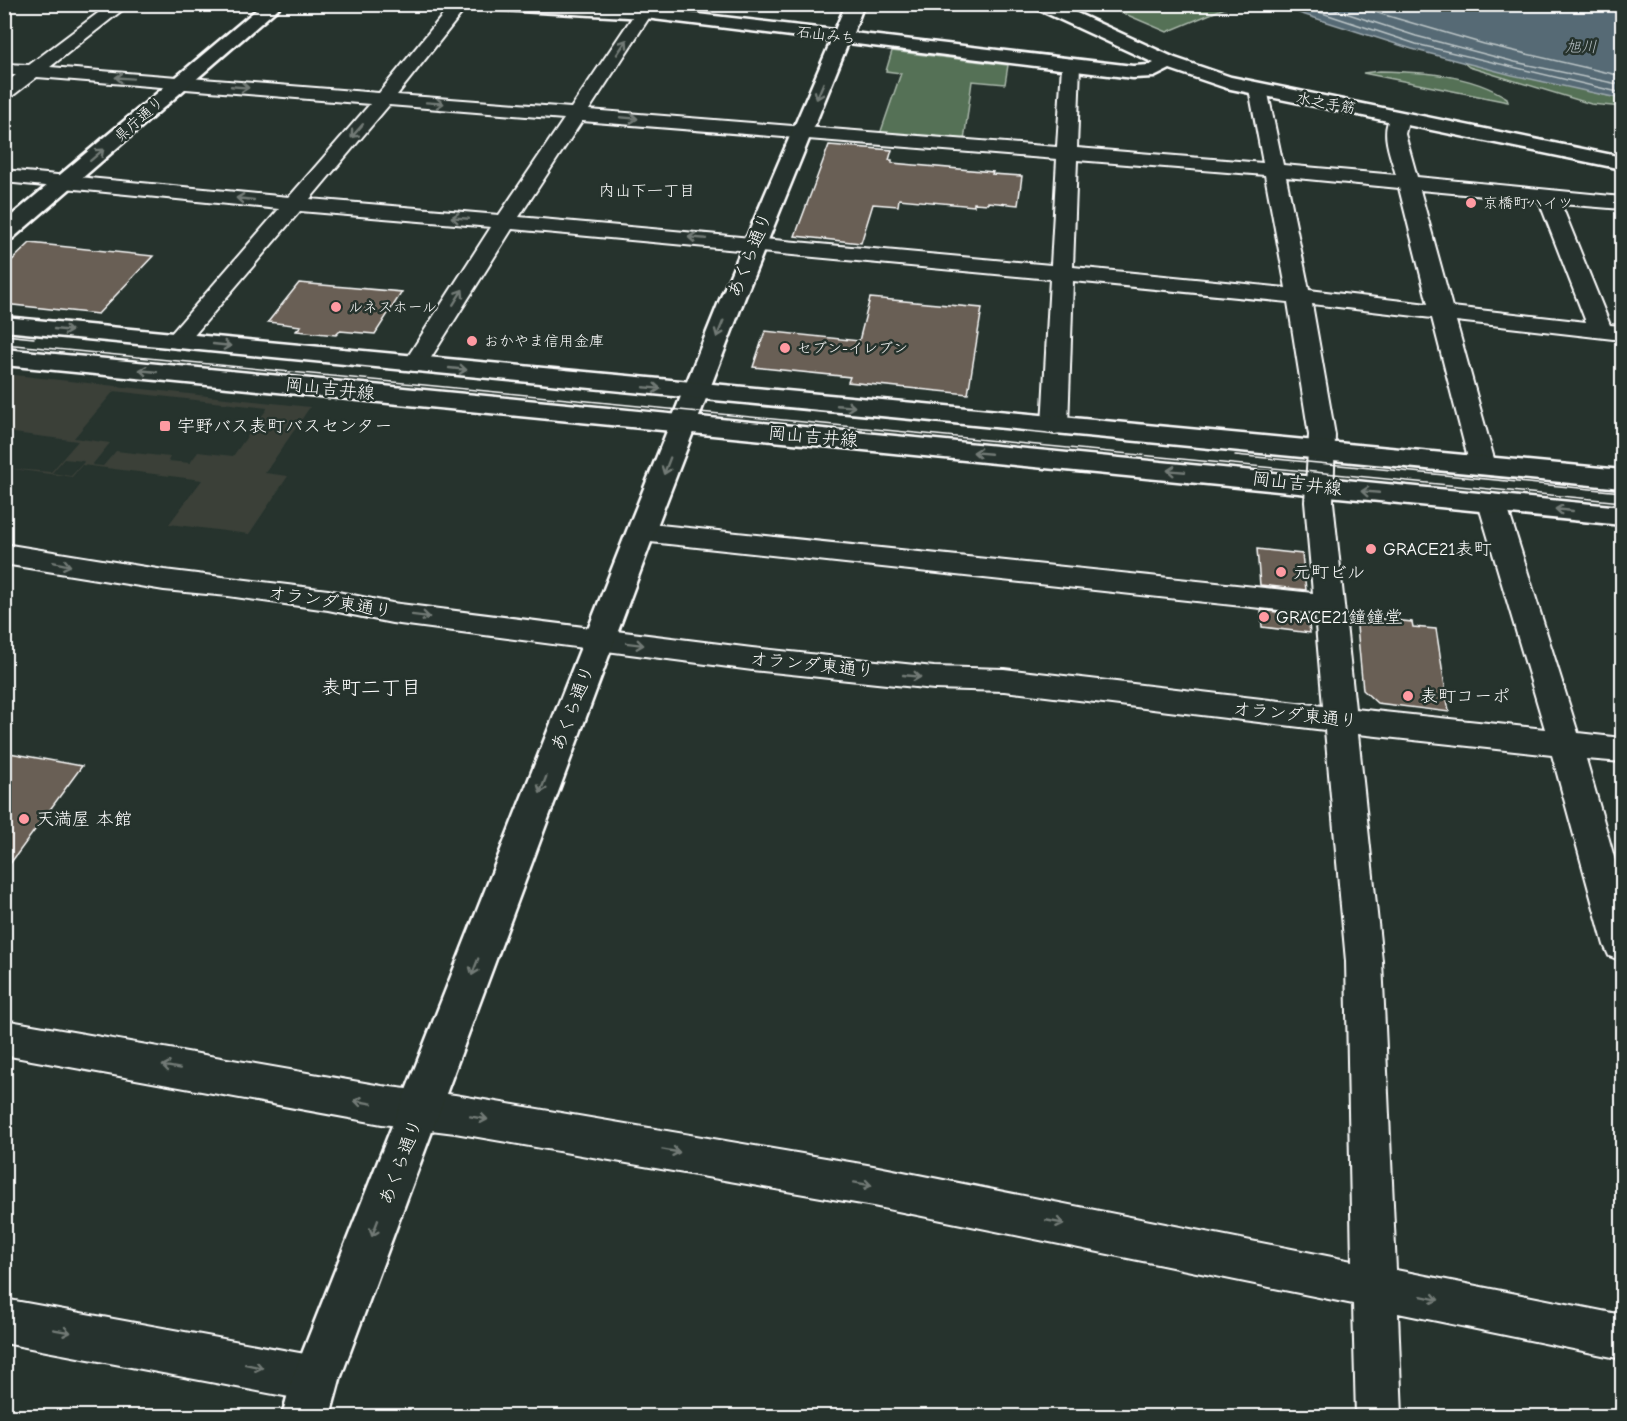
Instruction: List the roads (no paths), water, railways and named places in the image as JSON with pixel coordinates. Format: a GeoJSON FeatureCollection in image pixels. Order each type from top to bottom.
{"type":"FeatureCollection","features":[{"type":"Feature","properties":{"kind":"street"},"geometry":{"type":"LineString","coordinates":[[4,93],[122,4]]}},
{"type":"Feature","properties":{"kind":"street","name":"県庁通り"},"geometry":{"type":"LineString","coordinates":[[4,234],[274,4]]}},
{"type":"Feature","properties":{"kind":"street"},"geometry":{"type":"LineString","coordinates":[[177,341],[383,100],[461,4]]}},
{"type":"Feature","properties":{"kind":"street","name":"石山みち"},"geometry":{"type":"LineString","coordinates":[[481,4],[648,9],[842,37],[1154,72],[1167,62]]}},
{"type":"Feature","properties":{"kind":"street","name":"あくら通り"},"geometry":{"type":"LineString","coordinates":[[311,1398],[689,408],[855,4]]}},
{"type":"Feature","properties":{"kind":"street","name":"水之手筋"},"geometry":{"type":"LineString","coordinates":[[1041,4],[1191,72],[1258,89],[1623,163]]}},
{"type":"Feature","properties":{"kind":"street"},"geometry":{"type":"LineString","coordinates":[[415,364],[506,221],[648,9]]}},
{"type":"Feature","properties":{"kind":"street"},"geometry":{"type":"LineString","coordinates":[[1055,426],[1071,64]]}},
{"type":"Feature","properties":{"kind":"street"},"geometry":{"type":"LineString","coordinates":[[4,69],[1068,153],[1623,203]]}},
{"type":"Feature","properties":{"kind":"street"},"geometry":{"type":"LineString","coordinates":[[1258,89],[1299,296],[1323,435],[1319,502],[1364,961],[1379,1416]]}},
{"type":"Feature","properties":{"kind":"street"},"geometry":{"type":"LineString","coordinates":[[1399,117],[1395,134],[1483,466]]}},
{"type":"Feature","properties":{"kind":"street"},"geometry":{"type":"LineString","coordinates":[[4,176],[294,204],[755,243],[1299,296],[1612,332]]}},
{"type":"Feature","properties":{"kind":"street"},"geometry":{"type":"LineString","coordinates":[[1547,195],[1612,332]]}},
{"type":"Feature","properties":{"kind":"street","name":"岡山吉井線"},"geometry":{"type":"LineString","coordinates":[[4,324],[415,364],[689,408],[1320,486],[1623,516]]}},
{"type":"Feature","properties":{"kind":"street","name":"岡山吉井線"},"geometry":{"type":"LineString","coordinates":[[4,357],[689,408],[1055,426],[1623,479]]}},
{"type":"Feature","properties":{"kind":"street"},"geometry":{"type":"LineString","coordinates":[[1492,503],[1623,945]]}},
{"type":"Feature","properties":{"kind":"street"},"geometry":{"type":"LineString","coordinates":[[641,532],[1328,605]]}},
{"type":"Feature","properties":{"kind":"street","name":"オランダ東通り"},"geometry":{"type":"LineString","coordinates":[[4,555],[84,569],[328,600],[392,613],[599,640],[934,678],[1004,680],[1341,720],[1623,750]]}},
{"type":"Feature","properties":{"kind":"street"},"geometry":{"type":"LineString","coordinates":[[4,1037],[382,1106],[455,1114],[873,1186],[1623,1337]]}},
{"type":"Feature","properties":{"kind":"street"},"geometry":{"type":"LineString","coordinates":[[4,1321],[238,1362],[311,1398]]}},
{"type":"Feature","properties":{"kind":"water","name":"旭川"},"geometry":{"type":"Polygon","coordinates":[[[1284,5],[1622,5],[1622,99],[1512,75],[1412,49],[1299,13],[1284,5]]]}},
{"type":"Feature","properties":{"kind":"tram line"},"geometry":{"type":"LineString","coordinates":[[4,335],[34,338]]}},
{"type":"Feature","properties":{"kind":"tram line"},"geometry":{"type":"LineString","coordinates":[[4,344],[1622,502]]}},
{"type":"Feature","properties":{"kind":"tram line"},"geometry":{"type":"LineString","coordinates":[[1235,455],[1622,492]]}},
{"type":"Feature","properties":{"kind":"place","name":"京橋町ハイツ"},"geometry":{"type":"Point","coordinates":[1471,203]}},
{"type":"Feature","properties":{"kind":"place","name":"ルネスホール"},"geometry":{"type":"Point","coordinates":[336,307]}},
{"type":"Feature","properties":{"kind":"place","name":"おかやま信用金庫"},"geometry":{"type":"Point","coordinates":[472,341]}},
{"type":"Feature","properties":{"kind":"place","name":"セブン-イレブン"},"geometry":{"type":"Point","coordinates":[785,348]}},
{"type":"Feature","properties":{"kind":"place","name":"宇野バス表町バスセンター"},"geometry":{"type":"Point","coordinates":[165,426]}},
{"type":"Feature","properties":{"kind":"place","name":"GRACE21表町"},"geometry":{"type":"Point","coordinates":[1371,549]}},
{"type":"Feature","properties":{"kind":"place","name":"元町ビル"},"geometry":{"type":"Point","coordinates":[1281,572]}},
{"type":"Feature","properties":{"kind":"place","name":"GRACE21鐘鐘堂"},"geometry":{"type":"Point","coordinates":[1264,617]}},
{"type":"Feature","properties":{"kind":"place","name":"表町コーポ"},"geometry":{"type":"Point","coordinates":[1408,696]}},
{"type":"Feature","properties":{"kind":"place","name":"天満屋 本館"},"geometry":{"type":"Point","coordinates":[24,819]}},
{"type":"Feature","properties":{"kind":"district","name":"内山下一丁目"},"geometry":{"type":"Point","coordinates":[647,191]}},
{"type":"Feature","properties":{"kind":"district","name":"表町二丁目"},"geometry":{"type":"Point","coordinates":[371,687]}}]}
